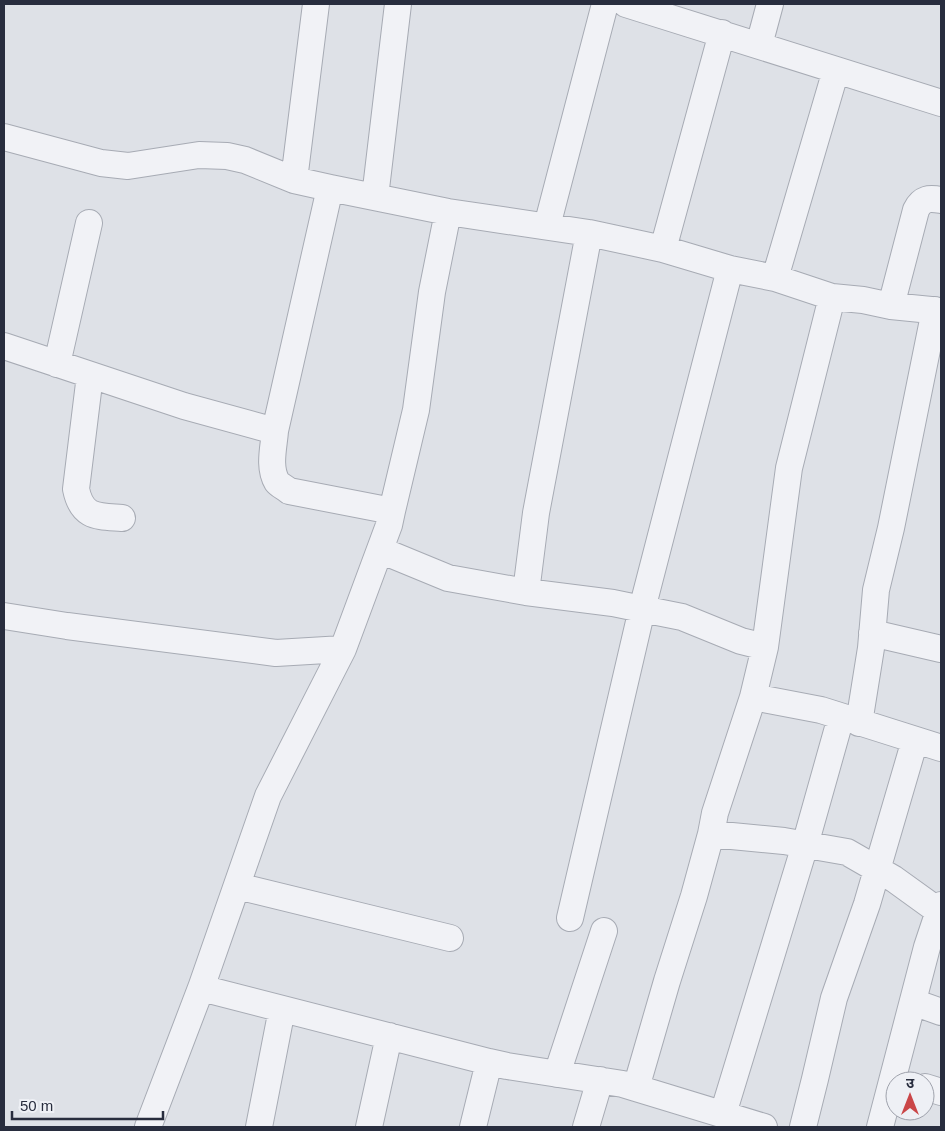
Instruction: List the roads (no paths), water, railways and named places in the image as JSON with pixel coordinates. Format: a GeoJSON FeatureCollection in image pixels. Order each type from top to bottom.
{"type":"FeatureCollection","features":[{"type":"Feature","properties":{"kind":"street"},"geometry":{"type":"LineString","coordinates":[[294,180],[316,4]]}},
{"type":"Feature","properties":{"kind":"street"},"geometry":{"type":"LineString","coordinates":[[375,197],[398,4]]}},
{"type":"Feature","properties":{"kind":"street"},"geometry":{"type":"LineString","coordinates":[[547,226],[605,4]]}},
{"type":"Feature","properties":{"kind":"street"},"geometry":{"type":"LineString","coordinates":[[759,45],[770,4]]}},
{"type":"Feature","properties":{"kind":"street"},"geometry":{"type":"LineString","coordinates":[[635,5],[941,103]]}},
{"type":"Feature","properties":{"kind":"street"},"geometry":{"type":"LineString","coordinates":[[663,249],[722,33]]}},
{"type":"Feature","properties":{"kind":"street"},"geometry":{"type":"LineString","coordinates":[[776,278],[836,70]]}},
{"type":"Feature","properties":{"kind":"street"},"geometry":{"type":"LineString","coordinates":[[4,137],[101,163],[128,166],[199,155],[227,156],[245,160],[294,180],[330,188],[448,212],[589,233],[663,249],[730,269],[776,278],[832,297],[938,311],[876,590],[872,632],[850,720],[707,1117]]}},
{"type":"Feature","properties":{"kind":"street"},"geometry":{"type":"LineString","coordinates":[[330,188],[276,431],[272,459],[273,469],[277,483],[289,491],[392,511]]}},
{"type":"Feature","properties":{"kind":"street"},"geometry":{"type":"LineString","coordinates":[[891,306],[916,210],[920,203],[927,198],[941,200]]}},
{"type":"Feature","properties":{"kind":"street"},"geometry":{"type":"LineString","coordinates":[[148,1127],[201,988],[268,796],[343,649],[380,550],[392,511],[416,410],[432,292],[448,212]]}},
{"type":"Feature","properties":{"kind":"street"},"geometry":{"type":"LineString","coordinates":[[57,364],[89,223]]}},
{"type":"Feature","properties":{"kind":"street"},"geometry":{"type":"LineString","coordinates":[[526,592],[536,513],[589,233]]}},
{"type":"Feature","properties":{"kind":"street"},"geometry":{"type":"LineString","coordinates":[[570,918],[642,609],[730,269]]}},
{"type":"Feature","properties":{"kind":"street"},"geometry":{"type":"LineString","coordinates":[[636,1088],[711,834],[715,813],[753,697],[765,647],[789,468],[832,297]]}},
{"type":"Feature","properties":{"kind":"street"},"geometry":{"type":"LineString","coordinates":[[4,346],[184,406],[276,431]]}},
{"type":"Feature","properties":{"kind":"street"},"geometry":{"type":"LineString","coordinates":[[90,375],[76,489],[79,503],[87,512],[122,518]]}},
{"type":"Feature","properties":{"kind":"street"},"geometry":{"type":"LineString","coordinates":[[380,550],[448,578],[526,592],[613,603],[642,609],[682,618],[741,641],[765,647]]}},
{"type":"Feature","properties":{"kind":"street"},"geometry":{"type":"LineString","coordinates":[[4,616],[66,626],[276,653],[343,649]]}},
{"type":"Feature","properties":{"kind":"street"},"geometry":{"type":"LineString","coordinates":[[872,632],[941,649]]}},
{"type":"Feature","properties":{"kind":"street"},"geometry":{"type":"LineString","coordinates":[[753,697],[821,710],[941,748]]}},
{"type":"Feature","properties":{"kind":"street"},"geometry":{"type":"LineString","coordinates":[[802,1127],[816,1079],[834,998],[867,904],[915,740]]}},
{"type":"Feature","properties":{"kind":"street"},"geometry":{"type":"LineString","coordinates":[[711,834],[847,852],[894,879],[940,910],[927,947],[913,1002],[901,1071]]}},
{"type":"Feature","properties":{"kind":"street"},"geometry":{"type":"LineString","coordinates":[[237,886],[450,938]]}},
{"type":"Feature","properties":{"kind":"street"},"geometry":{"type":"LineString","coordinates":[[558,1074],[604,931]]}},
{"type":"Feature","properties":{"kind":"street"},"geometry":{"type":"LineString","coordinates":[[201,988],[489,1062],[623,1084],[707,1117],[764,1127]]}},
{"type":"Feature","properties":{"kind":"street"},"geometry":{"type":"LineString","coordinates":[[913,1002],[941,1012]]}},
{"type":"Feature","properties":{"kind":"street"},"geometry":{"type":"LineString","coordinates":[[259,1127],[282,1009]]}},
{"type":"Feature","properties":{"kind":"street"},"geometry":{"type":"LineString","coordinates":[[369,1127],[388,1036]]}},
{"type":"Feature","properties":{"kind":"street"},"geometry":{"type":"LineString","coordinates":[[473,1127],[489,1062]]}},
{"type":"Feature","properties":{"kind":"street"},"geometry":{"type":"LineString","coordinates":[[586,1127],[600,1080]]}},
{"type":"Feature","properties":{"kind":"street"},"geometry":{"type":"LineString","coordinates":[[880,1127],[885,1115]]}}]}
